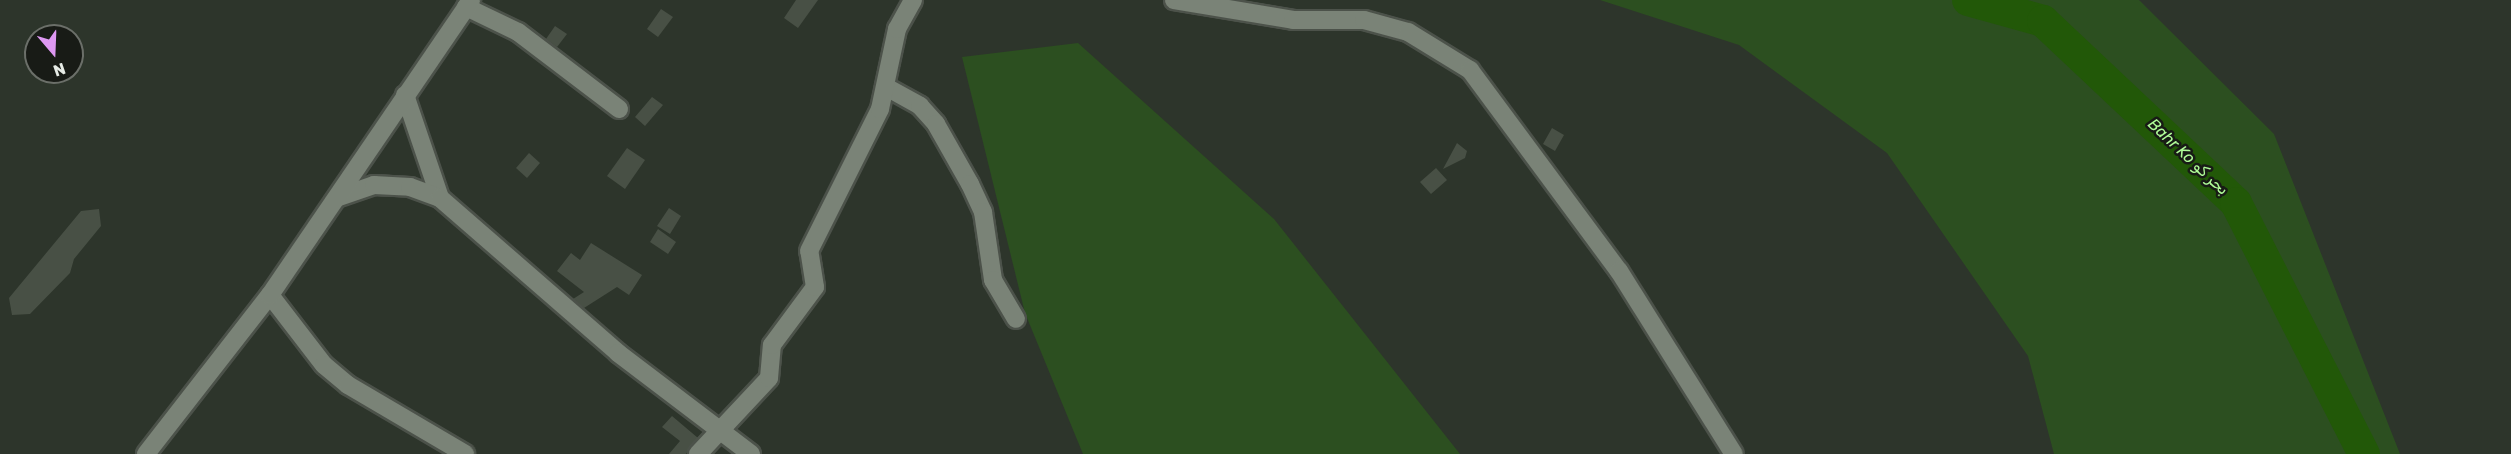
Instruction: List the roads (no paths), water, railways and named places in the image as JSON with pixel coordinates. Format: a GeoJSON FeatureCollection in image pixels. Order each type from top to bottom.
{"type":"FeatureCollection","features":[{"type":"Feature","properties":{"kind":"street"},"geometry":{"type":"LineString","coordinates":[[698,454],[722,431],[769,378],[772,345],[815,287],[809,251],[888,88],[897,29],[913,0]]}},
{"type":"Feature","properties":{"kind":"street"},"geometry":{"type":"LineString","coordinates":[[1174,0],[1293,20],[1364,20],[1408,32],[1470,70],[1619,271],[1734,454]]}},
{"type":"Feature","properties":{"kind":"street"},"geometry":{"type":"LineString","coordinates":[[151,452],[270,295],[469,4],[518,32],[619,109]]}},
{"type":"Feature","properties":{"kind":"street"},"geometry":{"type":"LineString","coordinates":[[888,88],[931,118],[970,184],[983,212],[993,280],[1016,319]]}},
{"type":"Feature","properties":{"kind":"street"},"geometry":{"type":"LineString","coordinates":[[405,95],[440,198]]}},
{"type":"Feature","properties":{"kind":"street"},"geometry":{"type":"LineString","coordinates":[[339,197],[374,185],[410,187],[440,198],[618,352],[751,454]]}},
{"type":"Feature","properties":{"kind":"street"},"geometry":{"type":"LineString","coordinates":[[270,295],[324,365],[348,385],[465,454]]}},
{"type":"Feature","properties":{"kind":"waterway","name":"Bahr Ko بحر كو"},"geometry":{"type":"LineString","coordinates":[[1968,0],[2043,21],[2236,203],[2364,454]]}}]}
